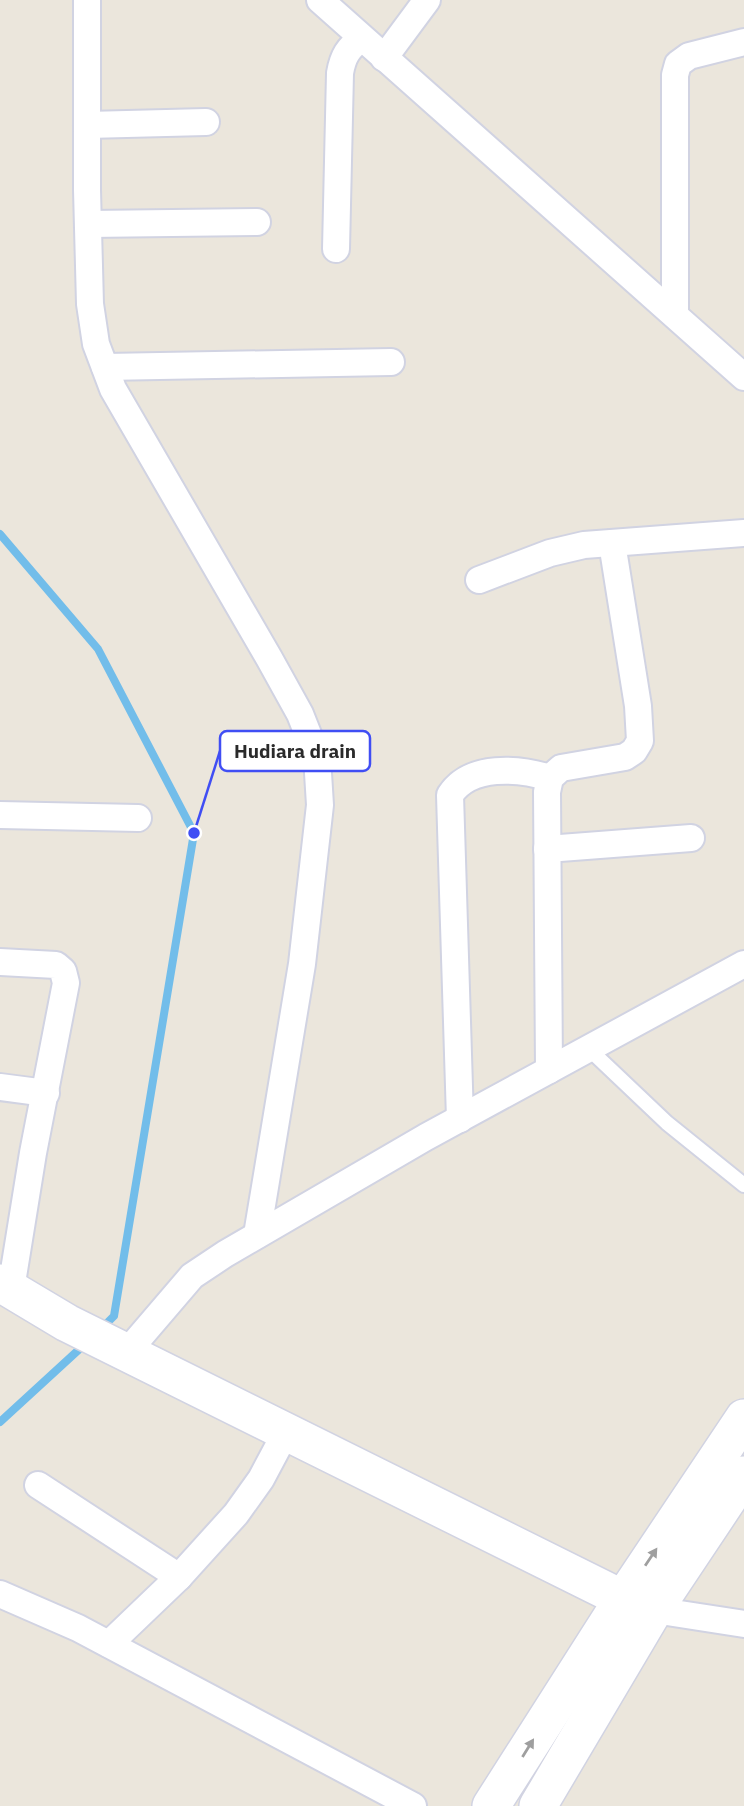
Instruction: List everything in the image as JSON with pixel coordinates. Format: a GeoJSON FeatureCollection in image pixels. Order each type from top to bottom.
{"type":"FeatureCollection","features":[{"type":"Feature","properties":{"kind":"main road"},"geometry":{"type":"LineString","coordinates":[[6,1286],[67,1323],[638,1604]]}},
{"type":"Feature","properties":{"kind":"main road"},"geometry":{"type":"LineString","coordinates":[[538,1806],[638,1604],[744,1418]]}},
{"type":"Feature","properties":{"kind":"main road"},"geometry":{"type":"LineString","coordinates":[[491,1806],[638,1604],[744,1475]]}},
{"type":"Feature","properties":{"kind":"street"},"geometry":{"type":"LineString","coordinates":[[87,0],[90,304],[96,344],[113,389],[300,714],[317,758],[320,805],[302,964],[257,1235]]}},
{"type":"Feature","properties":{"kind":"street"},"geometry":{"type":"LineString","coordinates":[[320,0],[744,377]]}},
{"type":"Feature","properties":{"kind":"street"},"geometry":{"type":"LineString","coordinates":[[384,58],[427,0]]}},
{"type":"Feature","properties":{"kind":"street"},"geometry":{"type":"LineString","coordinates":[[336,249],[340,73],[343,57],[362,38]]}},
{"type":"Feature","properties":{"kind":"street"},"geometry":{"type":"LineString","coordinates":[[676,315],[675,75],[678,64],[689,57],[744,42]]}},
{"type":"Feature","properties":{"kind":"street"},"geometry":{"type":"LineString","coordinates":[[87,125],[206,122]]}},
{"type":"Feature","properties":{"kind":"street"},"geometry":{"type":"LineString","coordinates":[[88,223],[257,222]]}},
{"type":"Feature","properties":{"kind":"street"},"geometry":{"type":"LineString","coordinates":[[105,367],[391,362]]}},
{"type":"Feature","properties":{"kind":"street"},"geometry":{"type":"LineString","coordinates":[[479,580],[550,553],[584,545],[744,533]]}},
{"type":"Feature","properties":{"kind":"street"},"geometry":{"type":"LineString","coordinates":[[549,1070],[547,792],[550,778],[561,768],[625,757],[634,751],[640,741],[638,706],[612,543]]}},
{"type":"Feature","properties":{"kind":"street"},"geometry":{"type":"LineString","coordinates":[[460,1119],[450,795],[456,785],[468,777],[490,772],[530,772],[550,778]]}},
{"type":"Feature","properties":{"kind":"street"},"geometry":{"type":"LineString","coordinates":[[0,815],[138,818]]}},
{"type":"Feature","properties":{"kind":"street"},"geometry":{"type":"LineString","coordinates":[[547,849],[691,838]]}},
{"type":"Feature","properties":{"kind":"street"},"geometry":{"type":"LineString","coordinates":[[0,962],[56,965],[63,971],[66,983],[6,1286]]}},
{"type":"Feature","properties":{"kind":"street"},"geometry":{"type":"LineString","coordinates":[[122,1349],[192,1276],[257,1235],[460,1119],[744,964]]}},
{"type":"Feature","properties":{"kind":"street"},"geometry":{"type":"LineString","coordinates":[[0,1087],[46,1093]]}},
{"type":"Feature","properties":{"kind":"street"},"geometry":{"type":"LineString","coordinates":[[109,1644],[179,1577],[236,1514],[261,1479],[286,1432]]}},
{"type":"Feature","properties":{"kind":"street"},"geometry":{"type":"LineString","coordinates":[[38,1485],[179,1577]]}},
{"type":"Feature","properties":{"kind":"street"},"geometry":{"type":"LineString","coordinates":[[0,1594],[78,1628],[414,1806]]}},
{"type":"Feature","properties":{"kind":"street"},"geometry":{"type":"LineString","coordinates":[[638,1604],[744,1624]]}},
{"type":"Feature","properties":{"kind":"lane"},"geometry":{"type":"LineString","coordinates":[[589,1049],[667,1123],[744,1185]]}},
{"type":"Feature","properties":{"kind":"waterway"},"geometry":{"type":"LineString","coordinates":[[0,534],[98,649],[194,833],[114,1316],[100,1330]]}},
{"type":"Feature","properties":{"kind":"waterway"},"geometry":{"type":"LineString","coordinates":[[0,1422],[85,1344]]}},
{"type":"Feature","properties":{"kind":"place","name":"Hudiara drain"},"geometry":{"type":"Point","coordinates":[194,833]}}]}
